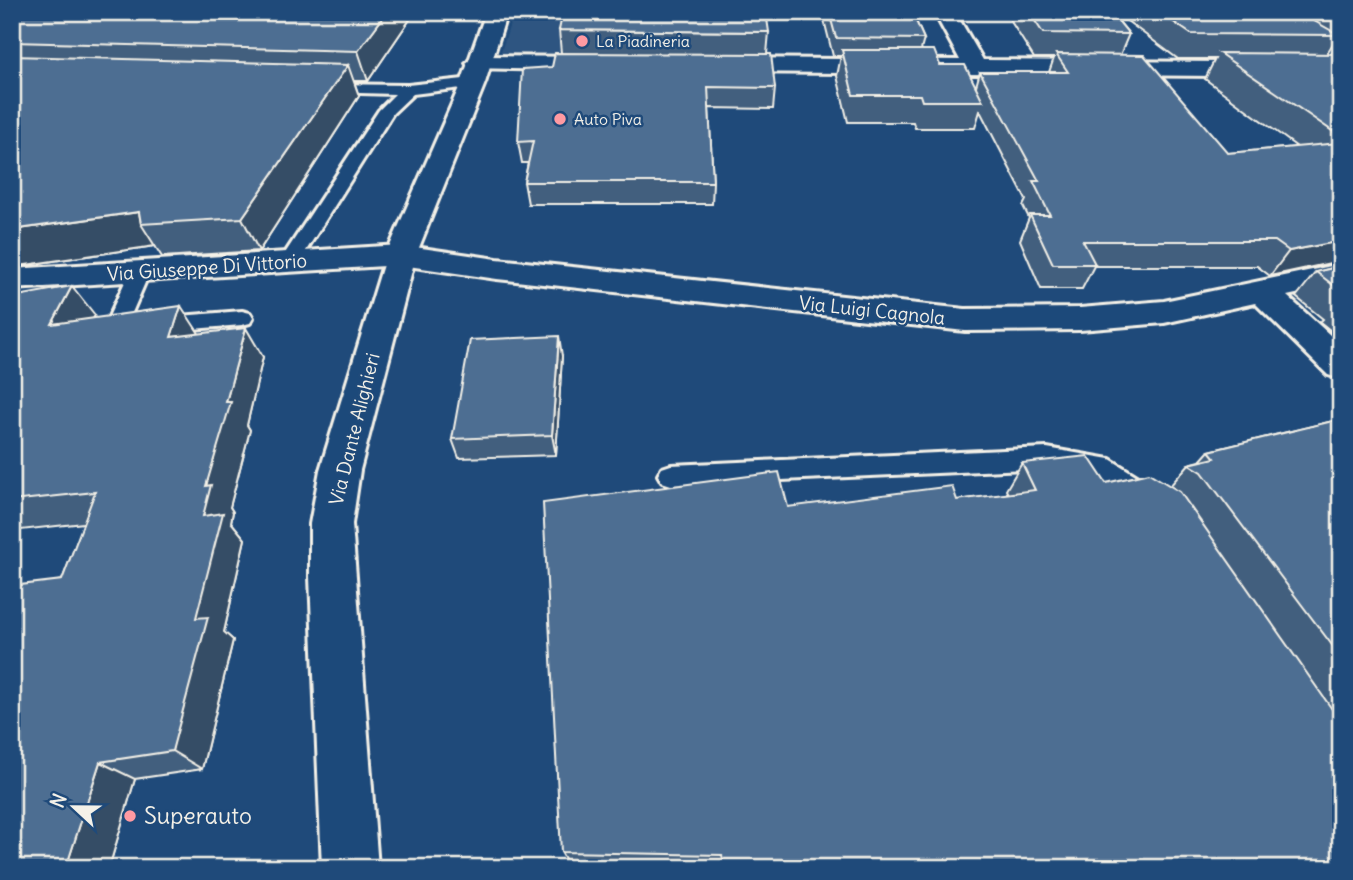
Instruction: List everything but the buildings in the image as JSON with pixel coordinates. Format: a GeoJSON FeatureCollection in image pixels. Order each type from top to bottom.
{"type":"FeatureCollection","features":[{"type":"Feature","properties":{"kind":"street","name":"Via Dante Alighieri"},"geometry":{"type":"LineString","coordinates":[[350,868],[335,663],[331,524],[340,470],[401,255],[497,12]]}},
{"type":"Feature","properties":{"kind":"street"},"geometry":{"type":"LineString","coordinates":[[944,12],[975,67]]}},
{"type":"Feature","properties":{"kind":"street"},"geometry":{"type":"LineString","coordinates":[[475,73],[629,64]]}},
{"type":"Feature","properties":{"kind":"street"},"geometry":{"type":"LineString","coordinates":[[698,65],[1341,70]]}},
{"type":"Feature","properties":{"kind":"street","name":"Via Giuseppe Di Vittorio"},"geometry":{"type":"LineString","coordinates":[[12,279],[401,255]]}},
{"type":"Feature","properties":{"kind":"street","name":"Via Luigi Cagnola"},"geometry":{"type":"LineString","coordinates":[[401,255],[497,269],[965,320],[1164,312],[1264,293],[1341,274]]}},
{"type":"Feature","properties":{"kind":"street"},"geometry":{"type":"LineString","coordinates":[[1264,293],[1341,366]]}},
{"type":"Feature","properties":{"kind":"lane"},"geometry":{"type":"LineString","coordinates":[[310,86],[408,90],[475,73]]}},
{"type":"Feature","properties":{"kind":"lane"},"geometry":{"type":"LineString","coordinates":[[290,261],[387,110],[408,90]]}},
{"type":"Feature","properties":{"kind":"lane"},"geometry":{"type":"LineString","coordinates":[[140,271],[118,321],[167,324],[242,318]]}},
{"type":"Feature","properties":{"kind":"lane"},"geometry":{"type":"LineString","coordinates":[[671,475],[1047,458],[1101,466],[1167,508]]}},
{"type":"Feature","properties":{"kind":"shaded area"},"geometry":{"type":"Polygon","coordinates":[[[514,12],[701,12],[560,56],[500,55],[514,12]]]}},
{"type":"Feature","properties":{"kind":"place","name":"La Piadineria"},"geometry":{"type":"Point","coordinates":[582,41]}},
{"type":"Feature","properties":{"kind":"place","name":"Auto Piva"},"geometry":{"type":"Point","coordinates":[560,119]}},
{"type":"Feature","properties":{"kind":"place","name":"Superauto"},"geometry":{"type":"Point","coordinates":[130,816]}}]}
